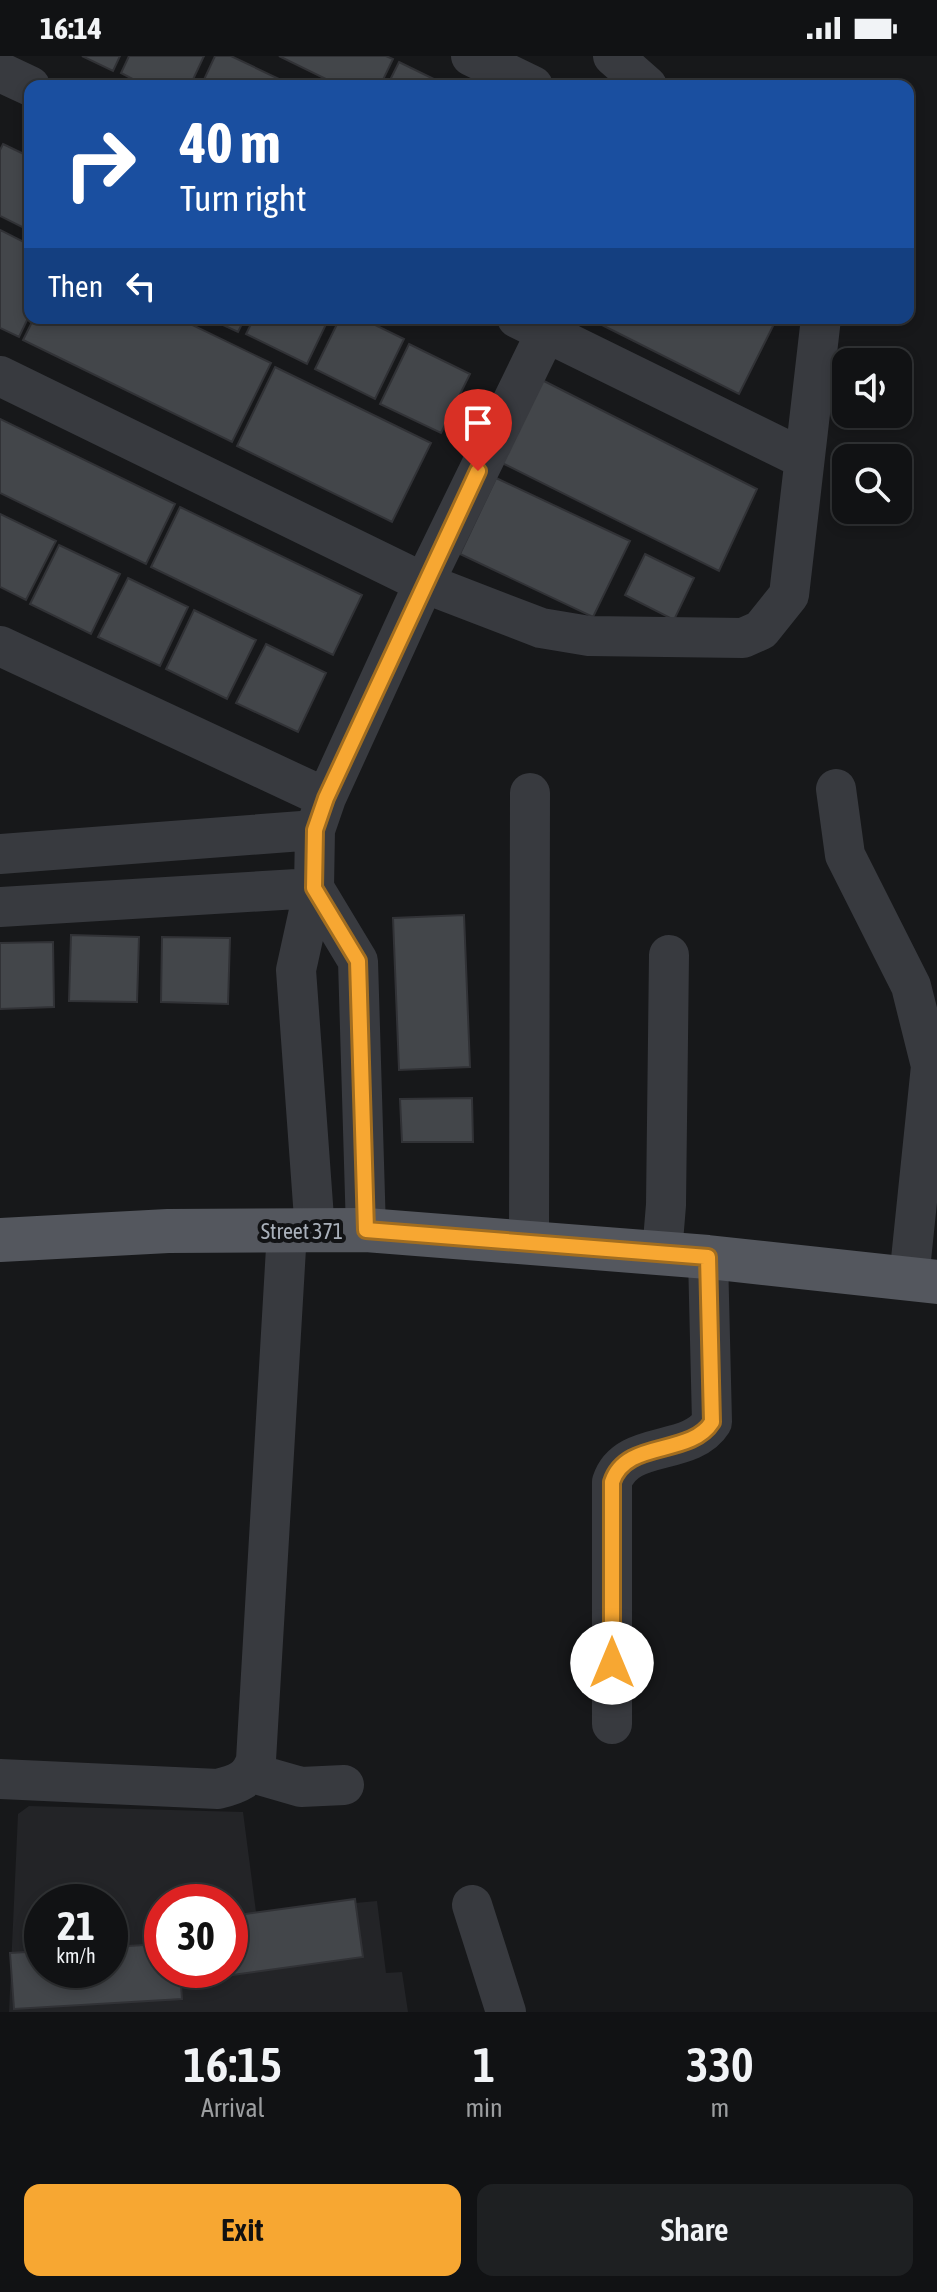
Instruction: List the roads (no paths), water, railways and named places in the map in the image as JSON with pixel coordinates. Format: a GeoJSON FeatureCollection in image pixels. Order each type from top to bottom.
{"type":"FeatureCollection","features":[{"type":"Feature","properties":{"kind":"main road","name":"Street 371"},"geometry":{"type":"LineString","coordinates":[[0,1240],[168,1231],[366,1230],[708,1257],[923,1280]]}},
{"type":"Feature","properties":{"kind":"street"},"geometry":{"type":"LineString","coordinates":[[471,56],[521,80]]}},
{"type":"Feature","properties":{"kind":"street"},"geometry":{"type":"LineString","coordinates":[[613,56],[640,80]]}},
{"type":"Feature","properties":{"kind":"street"},"geometry":{"type":"LineString","coordinates":[[0,72],[24,83]]}},
{"type":"Feature","properties":{"kind":"street"},"geometry":{"type":"LineString","coordinates":[[0,1779],[218,1789],[238,1784],[252,1773],[301,1232],[296,970],[314,888],[320,814],[539,324]]}},
{"type":"Feature","properties":{"kind":"street"},"geometry":{"type":"LineString","coordinates":[[541,324],[804,459]]}},
{"type":"Feature","properties":{"kind":"street"},"geometry":{"type":"LineString","coordinates":[[0,376],[424,583],[541,628],[577,634],[743,638],[761,630],[789,595],[820,324]]}},
{"type":"Feature","properties":{"kind":"street"},"geometry":{"type":"LineString","coordinates":[[0,646],[320,814]]}},
{"type":"Feature","properties":{"kind":"street"},"geometry":{"type":"LineString","coordinates":[[836,789],[845,855],[911,986],[931,1066],[923,1280]]}},
{"type":"Feature","properties":{"kind":"street"},"geometry":{"type":"LineString","coordinates":[[529,1241],[530,793]]}},
{"type":"Feature","properties":{"kind":"street"},"geometry":{"type":"LineString","coordinates":[[0,854],[320,814]]}},
{"type":"Feature","properties":{"kind":"street"},"geometry":{"type":"LineString","coordinates":[[0,907],[314,888]]}},
{"type":"Feature","properties":{"kind":"street"},"geometry":{"type":"LineString","coordinates":[[314,888],[358,961],[366,1230]]}},
{"type":"Feature","properties":{"kind":"street"},"geometry":{"type":"LineString","coordinates":[[662,1253],[666,1205],[669,955]]}},
{"type":"Feature","properties":{"kind":"street"},"geometry":{"type":"LineString","coordinates":[[612,1724],[612,1482],[616,1471],[626,1461],[702,1435],[712,1422],[708,1257]]}},
{"type":"Feature","properties":{"kind":"street"},"geometry":{"type":"LineString","coordinates":[[252,1773],[301,1787],[344,1785]]}},
{"type":"Feature","properties":{"kind":"street"},"geometry":{"type":"LineString","coordinates":[[472,1905],[506,2012]]}}]}
